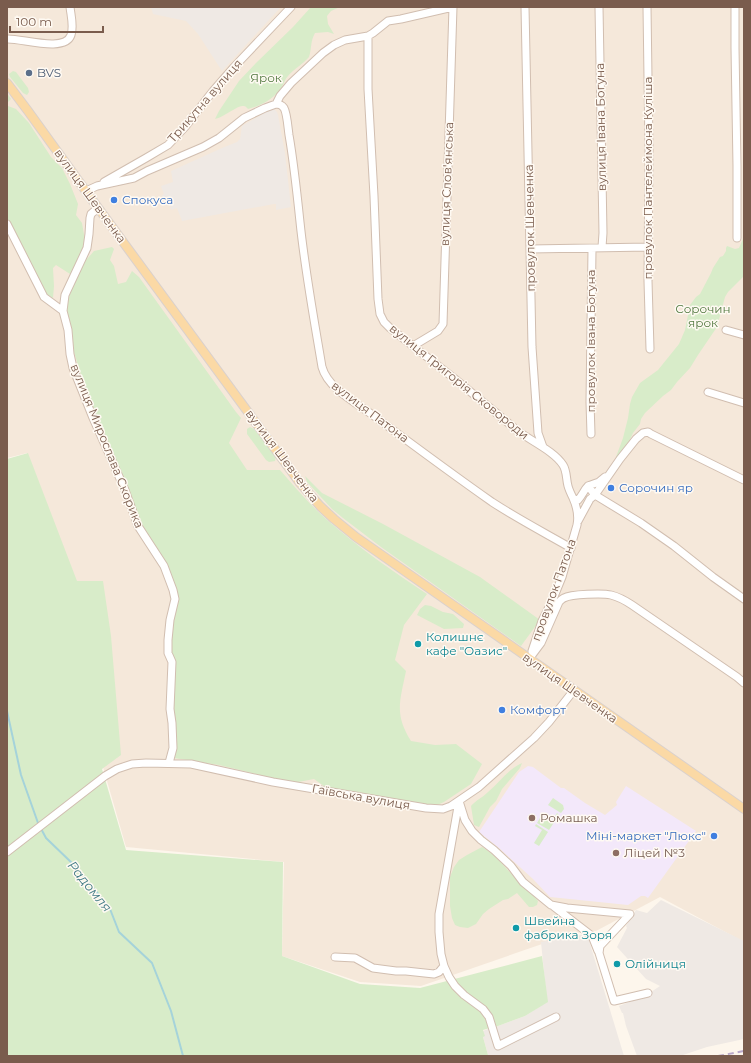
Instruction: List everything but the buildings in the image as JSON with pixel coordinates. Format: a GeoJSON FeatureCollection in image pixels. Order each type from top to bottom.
{"type":"FeatureCollection","features":[{"type":"Feature","properties":{"kind":"main road","name":"вулиця Шевченка"},"geometry":{"type":"LineString","coordinates":[[7,83],[295,477],[320,506],[356,537],[744,809]]}},
{"type":"Feature","properties":{"kind":"street"},"geometry":{"type":"LineString","coordinates":[[7,39],[16,39],[44,44],[62,43],[68,40],[71,36],[72,27],[70,7]]}},
{"type":"Feature","properties":{"kind":"street","name":"Трикутна вулиця"},"geometry":{"type":"LineString","coordinates":[[86,191],[123,172],[168,145],[185,127],[234,66],[291,7]]}},
{"type":"Feature","properties":{"kind":"street"},"geometry":{"type":"LineString","coordinates":[[86,191],[97,186],[134,178],[146,171],[203,147],[219,138],[244,118],[276,104],[280,96],[291,83],[328,48],[345,40],[368,36],[388,21],[452,7]]}},
{"type":"Feature","properties":{"kind":"street","name":"вулиця Слов'янська"},"geometry":{"type":"LineString","coordinates":[[413,346],[438,331],[443,324],[452,7]]}},
{"type":"Feature","properties":{"kind":"street","name":"провулок Шевченка"},"geometry":{"type":"LineString","coordinates":[[525,7],[533,362],[538,432],[543,447]]}},
{"type":"Feature","properties":{"kind":"street","name":"вулиця Івана Богуна"},"geometry":{"type":"LineString","coordinates":[[599,7],[603,217],[602,247]]}},
{"type":"Feature","properties":{"kind":"street","name":"провулок Пантелеймона Куліша"},"geometry":{"type":"LineString","coordinates":[[647,7],[649,148],[648,281],[650,349]]}},
{"type":"Feature","properties":{"kind":"street"},"geometry":{"type":"LineString","coordinates":[[735,7],[737,238]]}},
{"type":"Feature","properties":{"kind":"street","name":"вулиця Григорія Сковороди"},"geometry":{"type":"LineString","coordinates":[[368,36],[368,90],[380,314],[384,322],[390,328],[518,431],[543,447],[564,466],[568,486],[573,498]]}},
{"type":"Feature","properties":{"kind":"street","name":"вулиця Патона"},"geometry":{"type":"LineString","coordinates":[[276,104],[284,108],[287,123],[296,178],[304,251],[316,332],[323,372],[328,380],[359,406],[436,463],[524,522],[571,548]]}},
{"type":"Feature","properties":{"kind":"street","name":"вулиця Мирослава Скорика"},"geometry":{"type":"LineString","coordinates":[[98,208],[91,214],[87,248],[65,295],[63,311],[68,330],[70,354],[90,411],[125,490],[138,526],[164,566],[173,590],[175,599],[170,620],[168,640],[168,653],[172,662],[170,709],[173,748],[170,764]]}},
{"type":"Feature","properties":{"kind":"street"},"geometry":{"type":"LineString","coordinates":[[7,224],[44,297],[63,311]]}},
{"type":"Feature","properties":{"kind":"street"},"geometry":{"type":"LineString","coordinates":[[530,249],[592,249],[602,247],[649,248]]}},
{"type":"Feature","properties":{"kind":"street","name":"провулок Івана Богуна"},"geometry":{"type":"LineString","coordinates":[[591,434],[592,249]]}},
{"type":"Feature","properties":{"kind":"street"},"geometry":{"type":"LineString","coordinates":[[726,330],[744,335]]}},
{"type":"Feature","properties":{"kind":"street"},"geometry":{"type":"LineString","coordinates":[[708,392],[744,404]]}},
{"type":"Feature","properties":{"kind":"street"},"geometry":{"type":"LineString","coordinates":[[573,498],[578,500],[580,499],[583,491],[588,486],[600,482],[614,468],[639,437],[648,432],[744,480]]}},
{"type":"Feature","properties":{"kind":"street","name":"провулок Патона"},"geometry":{"type":"LineString","coordinates":[[578,521],[587,505],[614,468]]}},
{"type":"Feature","properties":{"kind":"street"},"geometry":{"type":"LineString","coordinates":[[588,486],[595,495],[641,523],[674,546],[744,599]]}},
{"type":"Feature","properties":{"kind":"street","name":"провулок Патона"},"geometry":{"type":"LineString","coordinates":[[529,659],[542,621],[562,578],[571,548],[578,521],[578,512],[573,498]]}},
{"type":"Feature","properties":{"kind":"street"},"geometry":{"type":"LineString","coordinates":[[529,659],[541,644],[559,602],[563,598],[578,595],[606,594],[620,598],[632,605],[744,683]]}},
{"type":"Feature","properties":{"kind":"street","name":"Гаївська вулиця"},"geometry":{"type":"LineString","coordinates":[[7,852],[105,776],[117,769],[132,764],[180,763],[201,766],[273,782],[426,808],[443,809],[451,806],[479,787],[531,741],[549,722],[574,690]]}},
{"type":"Feature","properties":{"kind":"street"},"geometry":{"type":"LineString","coordinates":[[459,801],[465,820],[475,834],[511,866],[523,882],[592,936],[599,952],[614,1001],[648,993]]}},
{"type":"Feature","properties":{"kind":"street"},"geometry":{"type":"LineString","coordinates":[[459,801],[439,914],[440,942],[444,966],[455,986],[464,995],[483,1009],[489,1017],[498,1046],[556,1017]]}},
{"type":"Feature","properties":{"kind":"street"},"geometry":{"type":"LineString","coordinates":[[551,905],[630,914],[600,946],[599,952]]}},
{"type":"Feature","properties":{"kind":"street"},"geometry":{"type":"LineString","coordinates":[[335,957],[355,958],[373,968],[396,971],[406,970],[434,974],[439,972],[444,966]]}},
{"type":"Feature","properties":{"kind":"shaded area"},"geometry":{"type":"Polygon","coordinates":[[[7,7],[744,7],[744,942],[660,897],[596,931],[574,933],[421,986],[360,982],[282,956],[284,862],[126,847],[103,767],[27,453],[7,458],[7,7]]]}},
{"type":"Feature","properties":{"kind":"shaded area"},"geometry":{"type":"Polygon","coordinates":[[[151,7],[281,7],[222,71],[198,34],[186,21],[153,14],[151,7]]]}},
{"type":"Feature","properties":{"kind":"shaded area"},"geometry":{"type":"Polygon","coordinates":[[[271,109],[274,109],[278,115],[285,153],[291,207],[276,210],[276,204],[274,204],[182,221],[177,208],[171,210],[168,200],[164,201],[162,195],[164,194],[161,186],[173,182],[171,171],[237,142],[240,139],[242,126],[271,109]]]}},
{"type":"Feature","properties":{"kind":"shaded area","name":"Ліцей №3"},"geometry":{"type":"Polygon","coordinates":[[[528,766],[533,767],[561,788],[564,788],[605,815],[617,805],[616,802],[626,786],[696,831],[648,898],[641,896],[628,905],[550,897],[533,879],[479,832],[519,772],[528,766]]]}},
{"type":"Feature","properties":{"kind":"shaded area"},"geometry":{"type":"Polygon","coordinates":[[[661,900],[744,941],[744,1039],[707,1047],[680,1056],[637,1056],[623,1013],[619,1006],[645,996],[660,986],[646,979],[617,947],[627,928],[626,926],[636,910],[647,913],[661,900]]]}},
{"type":"Feature","properties":{"kind":"shaded area"},"geometry":{"type":"Polygon","coordinates":[[[587,934],[624,1056],[485,1056],[488,1055],[483,1037],[483,1031],[525,1016],[547,1002],[541,942],[587,934]]]}},
{"type":"Feature","properties":{"kind":"green space","name":"Ярок"},"geometry":{"type":"Polygon","coordinates":[[[311,7],[340,7],[331,11],[327,16],[328,24],[334,34],[328,32],[315,33],[312,39],[309,57],[288,76],[282,87],[272,98],[263,104],[248,109],[245,106],[241,106],[215,119],[239,81],[311,7]]]}},
{"type":"Feature","properties":{"kind":"green space"},"geometry":{"type":"Polygon","coordinates":[[[13,71],[16,72],[28,88],[29,92],[27,95],[23,93],[10,77],[9,74],[13,71]]]}},
{"type":"Feature","properties":{"kind":"green space"},"geometry":{"type":"Polygon","coordinates":[[[7,93],[11,99],[8,102],[8,106],[16,109],[29,123],[51,157],[62,168],[70,184],[78,204],[76,215],[82,223],[85,240],[90,250],[87,259],[94,251],[112,247],[114,249],[110,260],[114,266],[118,284],[126,282],[132,271],[139,277],[241,418],[229,443],[247,470],[280,470],[326,519],[375,558],[427,594],[404,625],[395,660],[406,671],[400,699],[400,715],[402,723],[411,741],[435,745],[456,744],[482,764],[471,784],[444,802],[435,806],[328,789],[314,779],[293,783],[219,765],[174,758],[171,642],[178,595],[138,516],[85,388],[73,349],[65,307],[77,276],[70,274],[56,265],[53,268],[53,298],[45,293],[7,218],[7,93]]]}},
{"type":"Feature","properties":{"kind":"green space","name":"Сорочин ярок"},"geometry":{"type":"Polygon","coordinates":[[[744,238],[744,276],[725,297],[717,327],[690,368],[671,390],[645,413],[627,446],[616,459],[623,438],[632,397],[640,383],[658,370],[679,344],[685,330],[690,305],[700,294],[713,268],[726,251],[727,246],[735,249],[739,248],[744,238]]]}},
{"type":"Feature","properties":{"kind":"green space"},"geometry":{"type":"Polygon","coordinates":[[[250,427],[254,429],[276,456],[275,461],[269,462],[266,460],[247,434],[247,429],[250,427]]]}},
{"type":"Feature","properties":{"kind":"green space"},"geometry":{"type":"Polygon","coordinates":[[[28,453],[77,581],[103,581],[111,636],[121,755],[102,769],[126,850],[283,862],[282,956],[360,984],[420,988],[542,956],[548,1002],[525,1016],[490,1029],[483,1030],[485,1036],[483,1037],[488,1055],[7,1056],[7,459],[28,453]]]}},
{"type":"Feature","properties":{"kind":"green space"},"geometry":{"type":"Polygon","coordinates":[[[305,476],[322,493],[383,524],[480,577],[540,620],[521,646],[381,547],[343,518],[332,509],[307,482],[305,476]]]}},
{"type":"Feature","properties":{"kind":"green space"},"geometry":{"type":"Polygon","coordinates":[[[425,605],[453,614],[464,624],[463,628],[444,629],[417,615],[420,609],[425,605]]]}},
{"type":"Feature","properties":{"kind":"green space"},"geometry":{"type":"Polygon","coordinates":[[[522,763],[520,768],[502,789],[479,827],[474,825],[471,806],[486,794],[508,772],[522,763]]]}},
{"type":"Feature","properties":{"kind":"green space"},"geometry":{"type":"Polygon","coordinates":[[[553,798],[563,805],[564,809],[561,813],[548,805],[553,798]]]}},
{"type":"Feature","properties":{"kind":"green space"},"geometry":{"type":"Polygon","coordinates":[[[557,813],[559,815],[549,830],[537,823],[541,816],[551,822],[557,813]]]}},
{"type":"Feature","properties":{"kind":"green space"},"geometry":{"type":"Polygon","coordinates":[[[536,824],[548,832],[539,846],[534,843],[542,830],[535,826],[536,824]]]}},
{"type":"Feature","properties":{"kind":"green space"},"geometry":{"type":"Polygon","coordinates":[[[482,847],[504,865],[538,901],[537,905],[529,907],[517,893],[489,909],[483,914],[476,924],[468,928],[460,927],[455,925],[452,918],[450,906],[450,877],[459,860],[482,847]]]}},
{"type":"Feature","properties":{"kind":"waterway","name":"Радомля"},"geometry":{"type":"LineString","coordinates":[[7,711],[21,775],[38,823],[46,838],[74,865],[110,909],[119,932],[152,963],[171,1011],[183,1056]]}},
{"type":"Feature","properties":{"kind":"railway"},"geometry":{"type":"LineString","coordinates":[[718,1056],[744,1051]]}},
{"type":"Feature","properties":{"kind":"place","name":"BVS"},"geometry":{"type":"Point","coordinates":[29,73]}},
{"type":"Feature","properties":{"kind":"place","name":"Спокуса"},"geometry":{"type":"Point","coordinates":[114,200]}},
{"type":"Feature","properties":{"kind":"place","name":"Сорочин яр"},"geometry":{"type":"Point","coordinates":[611,488]}},
{"type":"Feature","properties":{"kind":"place","name":"Колишнє кафе \"Оазис\""},"geometry":{"type":"Point","coordinates":[418,644]}},
{"type":"Feature","properties":{"kind":"place","name":"Комфорт"},"geometry":{"type":"Point","coordinates":[502,710]}},
{"type":"Feature","properties":{"kind":"place","name":"Ромашка"},"geometry":{"type":"Point","coordinates":[532,818]}},
{"type":"Feature","properties":{"kind":"place","name":"Міні-маркет \"Люкс\""},"geometry":{"type":"Point","coordinates":[714,836]}},
{"type":"Feature","properties":{"kind":"place","name":"Ліцей №3"},"geometry":{"type":"Point","coordinates":[616,853]}},
{"type":"Feature","properties":{"kind":"place","name":"Швейна фабрика Зоря"},"geometry":{"type":"Point","coordinates":[516,928]}},
{"type":"Feature","properties":{"kind":"place","name":"Олійниця"},"geometry":{"type":"Point","coordinates":[617,964]}}]}
